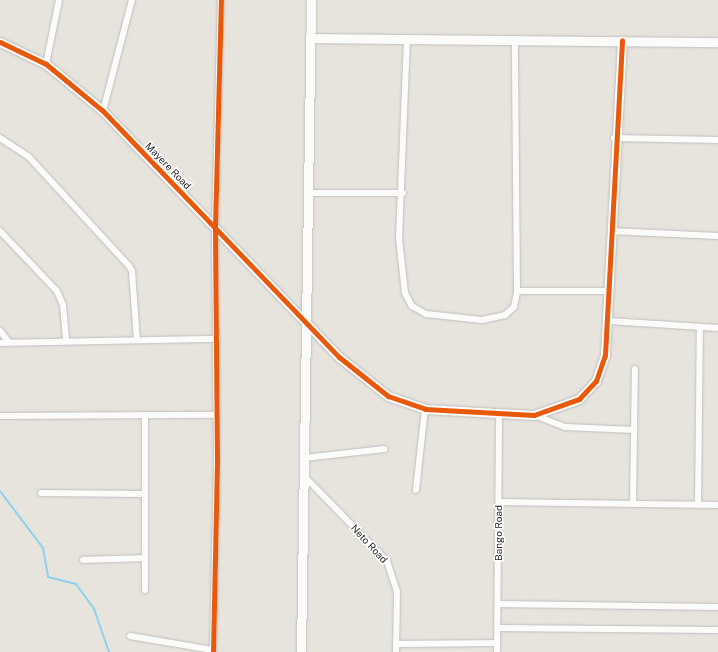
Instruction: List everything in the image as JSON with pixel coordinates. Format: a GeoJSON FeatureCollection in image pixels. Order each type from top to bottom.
{"type":"FeatureCollection","features":[{"type":"Feature","properties":{"kind":"street"},"geometry":{"type":"LineString","coordinates":[[46,64],[59,0]]}},
{"type":"Feature","properties":{"kind":"street"},"geometry":{"type":"LineString","coordinates":[[103,112],[132,0]]}},
{"type":"Feature","properties":{"kind":"street"},"geometry":{"type":"LineString","coordinates":[[130,636],[213,651],[217,415],[215,227],[221,0]]}},
{"type":"Feature","properties":{"kind":"street"},"geometry":{"type":"LineString","coordinates":[[301,652],[310,193],[311,0]]}},
{"type":"Feature","properties":{"kind":"street"},"geometry":{"type":"LineString","coordinates":[[310,38],[718,42]]}},
{"type":"Feature","properties":{"kind":"street"},"geometry":{"type":"LineString","coordinates":[[407,39],[400,260],[405,293],[412,306],[432,316],[482,320],[505,315],[514,307],[517,292],[515,39]]}},
{"type":"Feature","properties":{"kind":"street","name":"Mayere Road"},"geometry":{"type":"LineString","coordinates":[[0,42],[46,64],[103,112],[339,357],[388,396],[425,409],[499,415],[534,415],[579,399],[596,382],[605,355],[609,321],[614,138],[622,40]]}},
{"type":"Feature","properties":{"kind":"street"},"geometry":{"type":"LineString","coordinates":[[0,138],[28,156],[129,266],[132,271],[137,340]]}},
{"type":"Feature","properties":{"kind":"street"},"geometry":{"type":"LineString","coordinates":[[614,138],[718,140]]}},
{"type":"Feature","properties":{"kind":"street"},"geometry":{"type":"LineString","coordinates":[[310,193],[403,193]]}},
{"type":"Feature","properties":{"kind":"street"},"geometry":{"type":"LineString","coordinates":[[0,231],[57,291],[63,305],[66,340]]}},
{"type":"Feature","properties":{"kind":"street"},"geometry":{"type":"LineString","coordinates":[[611,231],[718,236]]}},
{"type":"Feature","properties":{"kind":"street"},"geometry":{"type":"LineString","coordinates":[[517,292],[610,291]]}},
{"type":"Feature","properties":{"kind":"street"},"geometry":{"type":"LineString","coordinates":[[609,321],[718,328]]}},
{"type":"Feature","properties":{"kind":"street"},"geometry":{"type":"LineString","coordinates":[[698,505],[700,328]]}},
{"type":"Feature","properties":{"kind":"street"},"geometry":{"type":"LineString","coordinates":[[0,331],[10,342]]}},
{"type":"Feature","properties":{"kind":"street"},"geometry":{"type":"LineString","coordinates":[[0,343],[66,340],[217,339]]}},
{"type":"Feature","properties":{"kind":"street"},"geometry":{"type":"LineString","coordinates":[[633,504],[635,369]]}},
{"type":"Feature","properties":{"kind":"street"},"geometry":{"type":"LineString","coordinates":[[416,490],[425,409]]}},
{"type":"Feature","properties":{"kind":"street"},"geometry":{"type":"LineString","coordinates":[[0,416],[217,415]]}},
{"type":"Feature","properties":{"kind":"street","name":"Bango Road"},"geometry":{"type":"LineString","coordinates":[[497,652],[499,604],[499,415]]}},
{"type":"Feature","properties":{"kind":"street"},"geometry":{"type":"LineString","coordinates":[[534,415],[566,427],[634,430]]}},
{"type":"Feature","properties":{"kind":"street"},"geometry":{"type":"LineString","coordinates":[[145,416],[146,590]]}},
{"type":"Feature","properties":{"kind":"street"},"geometry":{"type":"LineString","coordinates":[[304,458],[384,449]]}},
{"type":"Feature","properties":{"kind":"street","name":"Neto Road"},"geometry":{"type":"LineString","coordinates":[[304,476],[387,561],[397,591],[396,652]]}},
{"type":"Feature","properties":{"kind":"street"},"geometry":{"type":"LineString","coordinates":[[41,493],[145,494]]}},
{"type":"Feature","properties":{"kind":"street"},"geometry":{"type":"LineString","coordinates":[[499,502],[718,505]]}},
{"type":"Feature","properties":{"kind":"street"},"geometry":{"type":"LineString","coordinates":[[83,560],[145,558]]}},
{"type":"Feature","properties":{"kind":"street"},"geometry":{"type":"LineString","coordinates":[[499,604],[718,607]]}},
{"type":"Feature","properties":{"kind":"street"},"geometry":{"type":"LineString","coordinates":[[498,628],[718,630]]}},
{"type":"Feature","properties":{"kind":"street"},"geometry":{"type":"LineString","coordinates":[[396,644],[497,643]]}},
{"type":"Feature","properties":{"kind":"waterway"},"geometry":{"type":"LineString","coordinates":[[0,491],[43,548],[48,577],[76,584],[94,609],[109,652]]}},
{"type":"Feature","properties":{"kind":"cycle path"},"geometry":{"type":"LineString","coordinates":[[213,652],[217,461],[215,227],[221,0]]}},
{"type":"Feature","properties":{"kind":"cycle path"},"geometry":{"type":"LineString","coordinates":[[0,42],[46,64],[103,111],[339,357],[388,396],[425,409],[534,415],[579,399],[596,381],[605,355],[622,40]]}}]}
